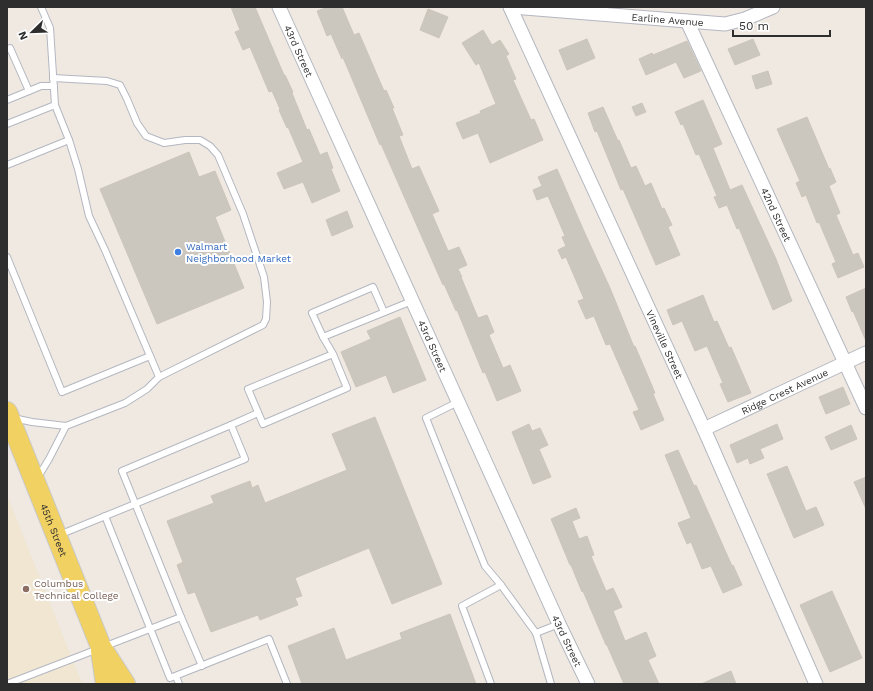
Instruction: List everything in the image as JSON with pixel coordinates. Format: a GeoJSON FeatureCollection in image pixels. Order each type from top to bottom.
{"type":"FeatureCollection","features":[{"type":"Feature","properties":{"kind":"main road","name":"45th Street"},"geometry":{"type":"LineString","coordinates":[[8,414],[101,647],[125,684]]}},
{"type":"Feature","properties":{"kind":"main road","name":"45th Street"},"geometry":{"type":"LineString","coordinates":[[101,647],[106,684]]}},
{"type":"Feature","properties":{"kind":"street","name":"43rd Street"},"geometry":{"type":"LineString","coordinates":[[279,7],[558,624],[588,684]]}},
{"type":"Feature","properties":{"kind":"street","name":"Earline Avenue"},"geometry":{"type":"LineString","coordinates":[[511,7],[725,24],[746,19],[773,7]]}},
{"type":"Feature","properties":{"kind":"street","name":"Vineville Street"},"geometry":{"type":"LineString","coordinates":[[511,7],[704,429],[816,684]]}},
{"type":"Feature","properties":{"kind":"street","name":"42nd Street"},"geometry":{"type":"LineString","coordinates":[[687,21],[866,408]]}},
{"type":"Feature","properties":{"kind":"street","name":"Ridge Crest Avenue"},"geometry":{"type":"LineString","coordinates":[[704,429],[866,353]]}},
{"type":"Feature","properties":{"kind":"lane"},"geometry":{"type":"LineString","coordinates":[[41,7],[50,28],[55,105],[69,140],[78,169],[89,216],[159,377]]}},
{"type":"Feature","properties":{"kind":"lane"},"geometry":{"type":"LineString","coordinates":[[7,49],[10,48],[29,91]]}},
{"type":"Feature","properties":{"kind":"lane"},"geometry":{"type":"LineString","coordinates":[[8,414],[32,422],[66,426],[125,403],[147,389],[159,377],[263,324],[266,319],[267,302],[264,277],[243,214],[218,155],[210,146],[200,140],[185,140],[164,143],[146,136],[137,123],[120,85],[107,81],[53,78]]}},
{"type":"Feature","properties":{"kind":"lane"},"geometry":{"type":"LineString","coordinates":[[7,100],[41,86],[54,86]]}},
{"type":"Feature","properties":{"kind":"lane"},"geometry":{"type":"LineString","coordinates":[[7,124],[55,105]]}},
{"type":"Feature","properties":{"kind":"lane"},"geometry":{"type":"LineString","coordinates":[[7,165],[69,140]]}},
{"type":"Feature","properties":{"kind":"lane"},"geometry":{"type":"LineString","coordinates":[[7,258],[62,392],[150,356]]}},
{"type":"Feature","properties":{"kind":"lane"},"geometry":{"type":"LineString","coordinates":[[332,354],[248,388],[263,424],[347,388],[332,354],[322,337],[312,313],[373,287],[384,312]]}},
{"type":"Feature","properties":{"kind":"lane"},"geometry":{"type":"LineString","coordinates":[[322,337],[412,300]]}},
{"type":"Feature","properties":{"kind":"lane"},"geometry":{"type":"LineString","coordinates":[[458,402],[426,418],[485,566],[536,633],[551,684]]}},
{"type":"Feature","properties":{"kind":"lane"},"geometry":{"type":"LineString","coordinates":[[202,666],[122,471],[258,413]]}},
{"type":"Feature","properties":{"kind":"lane"},"geometry":{"type":"LineString","coordinates":[[56,536],[245,459],[232,425]]}},
{"type":"Feature","properties":{"kind":"lane"},"geometry":{"type":"LineString","coordinates":[[35,482],[66,426]]}},
{"type":"Feature","properties":{"kind":"lane"},"geometry":{"type":"LineString","coordinates":[[105,516],[170,678],[269,640],[287,684]]}},
{"type":"Feature","properties":{"kind":"lane"},"geometry":{"type":"LineString","coordinates":[[491,684],[462,606],[501,586]]}},
{"type":"Feature","properties":{"kind":"lane"},"geometry":{"type":"LineString","coordinates":[[7,684],[181,617]]}},
{"type":"Feature","properties":{"kind":"lane"},"geometry":{"type":"LineString","coordinates":[[536,633],[558,624]]}},
{"type":"Feature","properties":{"kind":"lane"},"geometry":{"type":"LineString","coordinates":[[176,676],[179,684]]}},
{"type":"Feature","properties":{"kind":"shaded area","name":"Columbus Technical College"},"geometry":{"type":"Polygon","coordinates":[[[7,495],[82,684],[7,684],[7,495]]]}},
{"type":"Feature","properties":{"kind":"building"},"geometry":{"type":"Polygon","coordinates":[[[231,7],[255,7],[284,75],[293,92],[292,93],[307,130],[309,129],[320,155],[327,152],[333,168],[331,169],[340,191],[312,203],[303,182],[284,189],[277,173],[303,162],[272,91],[269,92],[250,47],[243,50],[235,32],[240,30],[231,7]]]}},
{"type":"Feature","properties":{"kind":"building"},"geometry":{"type":"Polygon","coordinates":[[[328,7],[342,7],[354,35],[359,33],[384,91],[386,90],[394,108],[392,108],[403,135],[399,136],[412,169],[419,166],[439,211],[432,214],[448,251],[459,247],[467,265],[458,269],[478,318],[487,315],[494,332],[489,335],[503,368],[510,365],[521,391],[497,401],[485,372],[483,373],[457,310],[456,311],[444,284],[443,285],[381,144],[380,145],[342,55],[342,59],[331,34],[327,36],[317,11],[328,7]]]}},
{"type":"Feature","properties":{"kind":"building"},"geometry":{"type":"Polygon","coordinates":[[[428,9],[448,17],[439,38],[420,30],[428,9]]]}},
{"type":"Feature","properties":{"kind":"building"},"geometry":{"type":"Polygon","coordinates":[[[483,30],[492,45],[500,40],[509,54],[506,56],[516,79],[513,80],[531,120],[534,119],[543,140],[490,163],[478,133],[463,139],[456,123],[481,113],[480,111],[496,104],[479,63],[476,65],[462,43],[483,30]]]}},
{"type":"Feature","properties":{"kind":"building"},"geometry":{"type":"Polygon","coordinates":[[[587,39],[595,58],[567,70],[559,50],[587,39]]]}},
{"type":"Feature","properties":{"kind":"building"},"geometry":{"type":"Polygon","coordinates":[[[753,39],[760,55],[735,65],[728,49],[753,39]]]}},
{"type":"Feature","properties":{"kind":"building"},"geometry":{"type":"Polygon","coordinates":[[[687,41],[701,71],[684,78],[676,62],[646,75],[639,59],[687,41]]]}},
{"type":"Feature","properties":{"kind":"building"},"geometry":{"type":"Polygon","coordinates":[[[768,71],[772,84],[756,89],[752,76],[768,71]]]}},
{"type":"Feature","properties":{"kind":"building"},"geometry":{"type":"Polygon","coordinates":[[[703,100],[722,144],[713,148],[730,190],[742,185],[776,259],[792,301],[773,310],[739,228],[737,229],[727,205],[719,208],[714,197],[717,196],[699,154],[696,155],[683,124],[681,125],[675,112],[703,100]]]}},
{"type":"Feature","properties":{"kind":"building"},"geometry":{"type":"Polygon","coordinates":[[[642,103],[646,112],[636,116],[632,107],[642,103]]]}},
{"type":"Feature","properties":{"kind":"building"},"geometry":{"type":"Polygon","coordinates":[[[603,107],[631,168],[636,166],[645,186],[651,183],[662,209],[664,208],[672,225],[668,227],[680,255],[656,265],[623,189],[621,190],[597,131],[595,132],[588,113],[603,107]]]}},
{"type":"Feature","properties":{"kind":"building"},"geometry":{"type":"Polygon","coordinates":[[[807,117],[836,182],[829,186],[840,213],[836,215],[853,255],[858,253],[864,267],[838,278],[832,264],[836,262],[819,222],[817,223],[806,195],[802,197],[796,183],[800,181],[777,129],[807,117]]]}},
{"type":"Feature","properties":{"kind":"building","name":"Walmart Neighborhood Market"},"geometry":{"type":"Polygon","coordinates":[[[189,152],[199,177],[215,171],[231,210],[215,217],[244,288],[157,324],[100,189],[189,152]]]}},
{"type":"Feature","properties":{"kind":"building"},"geometry":{"type":"Polygon","coordinates":[[[557,169],[647,374],[655,393],[653,394],[664,420],[641,430],[633,412],[639,410],[610,344],[606,345],[594,316],[586,319],[578,301],[584,299],[566,257],[562,259],[558,250],[566,246],[562,237],[565,236],[548,196],[537,200],[533,190],[542,186],[538,177],[557,169]]]}},
{"type":"Feature","properties":{"kind":"building"},"geometry":{"type":"Polygon","coordinates":[[[347,211],[353,227],[332,236],[326,220],[347,211]]]}},
{"type":"Feature","properties":{"kind":"building"},"geometry":{"type":"Polygon","coordinates":[[[866,288],[866,341],[846,297],[866,288]]]}},
{"type":"Feature","properties":{"kind":"building"},"geometry":{"type":"Polygon","coordinates":[[[703,295],[714,322],[717,321],[729,348],[731,347],[751,393],[728,402],[720,384],[723,383],[707,346],[695,351],[682,321],[673,325],[667,310],[703,295]]]}},
{"type":"Feature","properties":{"kind":"building"},"geometry":{"type":"Polygon","coordinates":[[[400,317],[426,380],[393,393],[386,375],[356,387],[341,352],[371,339],[367,331],[400,317]]]}},
{"type":"Feature","properties":{"kind":"building"},"geometry":{"type":"Polygon","coordinates":[[[843,387],[850,404],[826,414],[819,397],[843,387]]]}},
{"type":"Feature","properties":{"kind":"building"},"geometry":{"type":"Polygon","coordinates":[[[375,417],[442,584],[392,604],[369,548],[295,578],[302,596],[295,598],[298,605],[260,620],[258,615],[211,632],[195,592],[188,594],[177,565],[183,562],[167,521],[214,503],[211,496],[250,481],[252,488],[258,485],[265,503],[347,470],[332,434],[375,417]]]}},
{"type":"Feature","properties":{"kind":"building"},"geometry":{"type":"Polygon","coordinates":[[[529,424],[532,431],[540,428],[548,445],[539,449],[551,477],[533,484],[512,432],[529,424]]]}},
{"type":"Feature","properties":{"kind":"building"},"geometry":{"type":"Polygon","coordinates":[[[777,424],[783,439],[760,449],[764,458],[750,464],[748,458],[737,463],[730,445],[777,424]]]}},
{"type":"Feature","properties":{"kind":"building"},"geometry":{"type":"Polygon","coordinates":[[[851,425],[857,439],[831,450],[825,437],[851,425]]]}},
{"type":"Feature","properties":{"kind":"building"},"geometry":{"type":"Polygon","coordinates":[[[678,450],[694,486],[696,485],[742,585],[723,593],[711,566],[702,569],[691,542],[687,544],[678,523],[691,518],[665,455],[678,450]]]}},
{"type":"Feature","properties":{"kind":"building"},"geometry":{"type":"Polygon","coordinates":[[[787,466],[806,511],[816,507],[824,525],[794,538],[767,474],[787,466]]]}},
{"type":"Feature","properties":{"kind":"building"},"geometry":{"type":"Polygon","coordinates":[[[866,477],[866,509],[854,482],[866,477]]]}},
{"type":"Feature","properties":{"kind":"building"},"geometry":{"type":"Polygon","coordinates":[[[576,508],[580,518],[572,521],[579,539],[587,536],[594,555],[591,556],[606,591],[613,588],[622,607],[613,611],[625,641],[646,632],[656,656],[648,660],[659,684],[624,684],[570,565],[551,519],[576,508]]]}},
{"type":"Feature","properties":{"kind":"building"},"geometry":{"type":"Polygon","coordinates":[[[832,591],[862,658],[830,672],[800,605],[832,591]]]}},
{"type":"Feature","properties":{"kind":"building"},"geometry":{"type":"Polygon","coordinates":[[[450,614],[476,684],[302,684],[288,646],[334,628],[346,660],[402,639],[400,633],[450,614]]]}},
{"type":"Feature","properties":{"kind":"building"},"geometry":{"type":"Polygon","coordinates":[[[731,671],[736,684],[701,684],[731,671]]]}},
{"type":"Feature","properties":{"kind":"place","name":"Walmart Neighborhood Market"},"geometry":{"type":"Point","coordinates":[178,252]}},
{"type":"Feature","properties":{"kind":"place","name":"Columbus Technical College"},"geometry":{"type":"Point","coordinates":[26,589]}}]}
